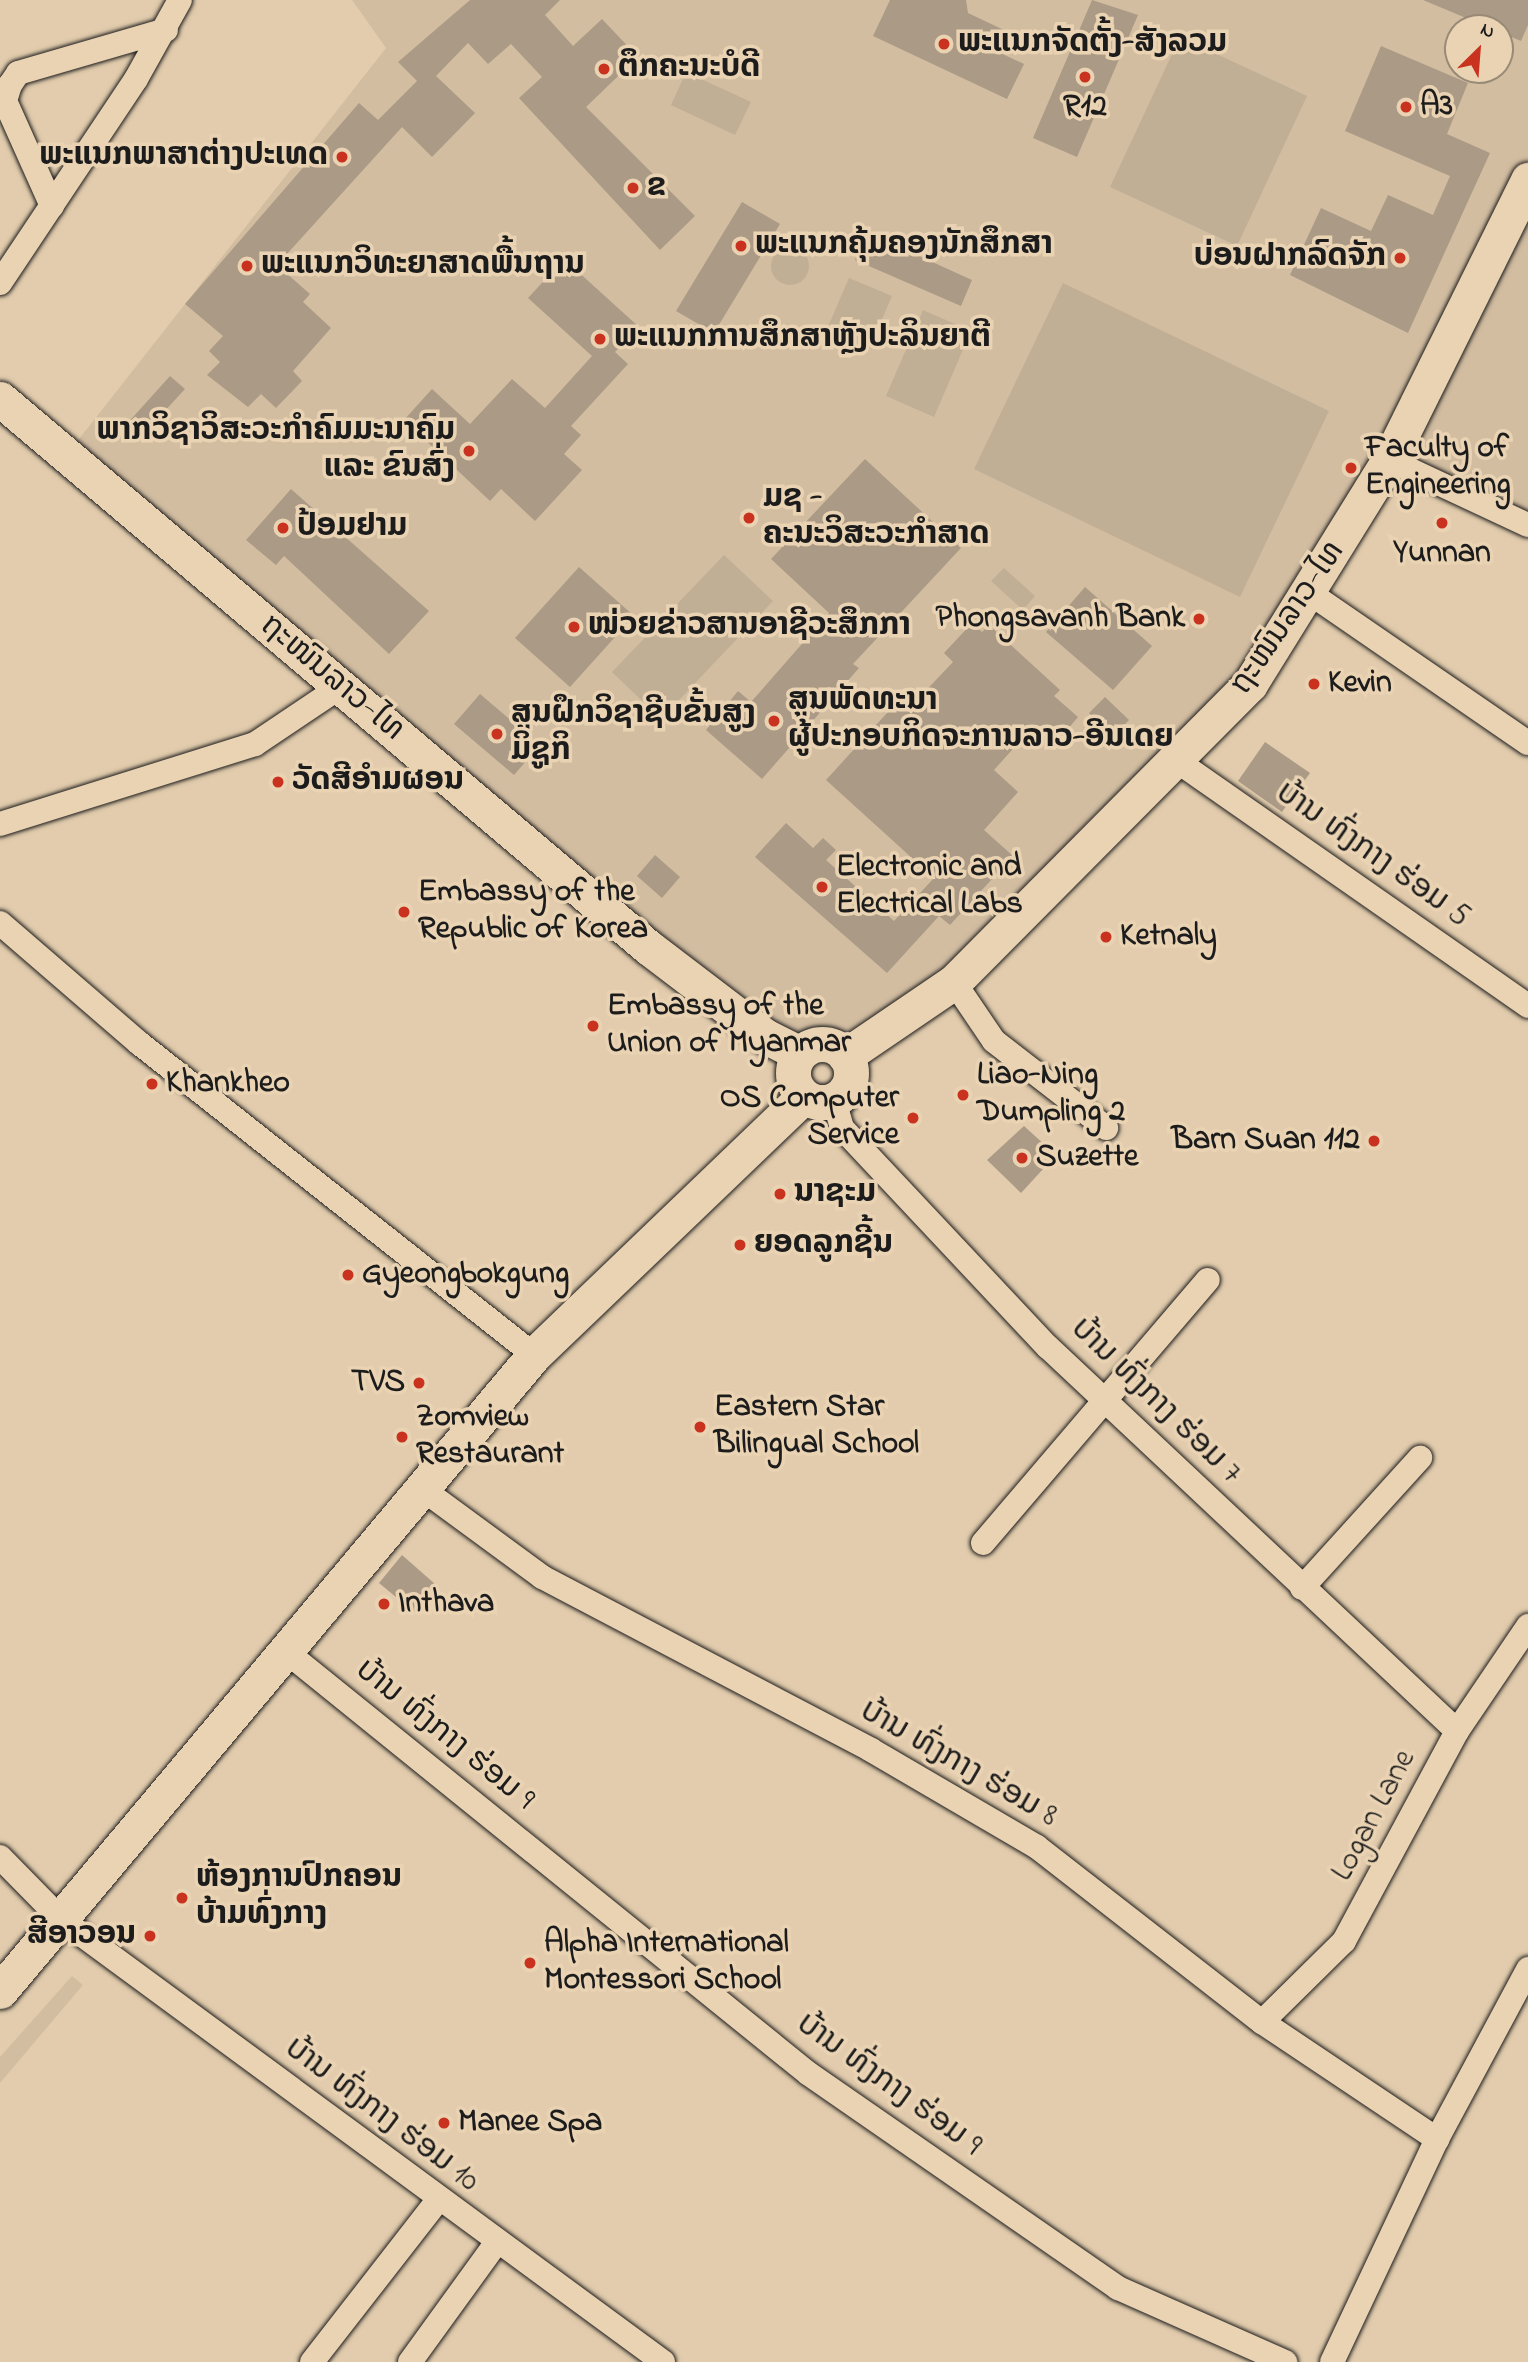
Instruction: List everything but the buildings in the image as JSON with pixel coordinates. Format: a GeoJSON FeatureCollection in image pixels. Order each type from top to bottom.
{"type":"FeatureCollection","features":[{"type":"Feature","properties":{"kind":"street"},"geometry":{"type":"LineString","coordinates":[[0,283],[166,30],[180,0]]}},
{"type":"Feature","properties":{"kind":"street"},"geometry":{"type":"LineString","coordinates":[[52,205],[5,101],[10,85],[18,74],[166,30]]}},
{"type":"Feature","properties":{"kind":"street","name":"ຖະໜົນລາວ-ໄທ"},"geometry":{"type":"LineString","coordinates":[[845,1056],[954,982],[1177,761],[1250,684],[1311,594],[1388,460],[1528,180]]}},
{"type":"Feature","properties":{"kind":"street","name":"ຖະໜົນລາວ-ໄທ"},"geometry":{"type":"LineString","coordinates":[[0,399],[648,947],[765,1036],[800,1054]]}},
{"type":"Feature","properties":{"kind":"street"},"geometry":{"type":"LineString","coordinates":[[1388,460],[1528,525]]}},
{"type":"Feature","properties":{"kind":"street"},"geometry":{"type":"LineString","coordinates":[[1311,594],[1528,743]]}},
{"type":"Feature","properties":{"kind":"street"},"geometry":{"type":"LineString","coordinates":[[0,824],[218,759],[297,720],[340,687]]}},
{"type":"Feature","properties":{"kind":"street","name":"ບ້ານ ທົ່ງກາງ ຮ່ອມ 5"},"geometry":{"type":"LineString","coordinates":[[1177,761],[1528,1006]]}},
{"type":"Feature","properties":{"kind":"street"},"geometry":{"type":"LineString","coordinates":[[0,923],[139,1043],[534,1355]]}},
{"type":"Feature","properties":{"kind":"street"},"geometry":{"type":"LineString","coordinates":[[954,982],[994,1041],[1106,1128]]}},
{"type":"Feature","properties":{"kind":"street"},"geometry":{"type":"LineString","coordinates":[[0,1992],[289,1654],[421,1488],[534,1355],[819,1098],[850,1080],[845,1056],[823,1044],[800,1054],[794,1080],[819,1098]]}},
{"type":"Feature","properties":{"kind":"street","name":"ບ້ານ ທົ່ງກາງ ຮ່ອມ 7"},"geometry":{"type":"LineString","coordinates":[[819,1098],[842,1128],[1054,1340],[1104,1399],[1457,1731]]}},
{"type":"Feature","properties":{"kind":"street"},"geometry":{"type":"LineString","coordinates":[[983,1543],[1208,1280]]}},
{"type":"Feature","properties":{"kind":"street"},"geometry":{"type":"LineString","coordinates":[[1302,1588],[1420,1458]]}},
{"type":"Feature","properties":{"kind":"street","name":"ບ້ານ ທົ່ງກາງ ຮ່ອມ 8"},"geometry":{"type":"LineString","coordinates":[[421,1488],[542,1577],[871,1750],[1037,1847],[1262,2022],[1437,2138]]}},
{"type":"Feature","properties":{"kind":"street","name":"Logan Lane"},"geometry":{"type":"LineString","coordinates":[[1262,2022],[1344,1941],[1457,1731],[1528,1626]]}},
{"type":"Feature","properties":{"kind":"street","name":"ບ້ານ ທົ່ງກາງ ຮ່ອມ 9"},"geometry":{"type":"LineString","coordinates":[[289,1654],[809,2074],[1118,2288],[1285,2362]]}},
{"type":"Feature","properties":{"kind":"street","name":"ບ້ານ ທົ່ງກາງ ຮ່ອມ 10"},"geometry":{"type":"LineString","coordinates":[[0,1857],[62,1920],[496,2243],[663,2362]]}},
{"type":"Feature","properties":{"kind":"street"},"geometry":{"type":"LineString","coordinates":[[1332,2362],[1437,2138],[1528,1969]]}},
{"type":"Feature","properties":{"kind":"street"},"geometry":{"type":"LineString","coordinates":[[312,2362],[438,2200]]}},
{"type":"Feature","properties":{"kind":"street"},"geometry":{"type":"LineString","coordinates":[[410,2362],[496,2243]]}},
{"type":"Feature","properties":{"kind":"shaded area","name":"ມຊ - ຄະນະວິສະວະກຳສາດ"},"geometry":{"type":"Polygon","coordinates":[[[352,0],[1528,0],[1528,159],[1414,391],[1244,680],[951,973],[847,1046],[818,1036],[799,1042],[773,1029],[72,448],[386,48],[352,0]]]}},
{"type":"Feature","properties":{"kind":"shaded area"},"geometry":{"type":"Polygon","coordinates":[[[1180,37],[1307,96],[1237,246],[1110,187],[1180,37]]]}},
{"type":"Feature","properties":{"kind":"shaded area"},"geometry":{"type":"Polygon","coordinates":[[[686,72],[751,102],[735,135],[671,105],[686,72]]]}},
{"type":"Feature","properties":{"kind":"shaded area"},"geometry":{"type":"Polygon","coordinates":[[[1528,202],[1528,516],[1400,456],[1528,202]]]}},
{"type":"Feature","properties":{"kind":"shaded area"},"geometry":{"type":"Polygon","coordinates":[[[790,247],[803,253],[809,266],[803,279],[790,285],[777,279],[771,266],[777,253],[790,247]]]}},
{"type":"Feature","properties":{"kind":"shaded area"},"geometry":{"type":"Polygon","coordinates":[[[849,278],[892,296],[867,354],[824,336],[849,278]]]}},
{"type":"Feature","properties":{"kind":"shaded area"},"geometry":{"type":"Polygon","coordinates":[[[1063,283],[1329,411],[1240,597],[974,469],[1063,283]]]}},
{"type":"Feature","properties":{"kind":"shaded area"},"geometry":{"type":"Polygon","coordinates":[[[923,310],[971,331],[934,417],[886,396],[923,310]]]}},
{"type":"Feature","properties":{"kind":"shaded area"},"geometry":{"type":"Polygon","coordinates":[[[724,555],[773,601],[661,719],[612,672],[724,555]]]}},
{"type":"Feature","properties":{"kind":"shaded area"},"geometry":{"type":"Polygon","coordinates":[[[1004,568],[1035,596],[1023,610],[991,581],[1004,568]]]}},
{"type":"Feature","properties":{"kind":"shaded area"},"geometry":{"type":"Polygon","coordinates":[[[72,1976],[83,1985],[0,2083],[0,2057],[72,1976]]]}},
{"type":"Feature","properties":{"kind":"place","name":"ພະແນກຈັດຕັ້ງ-ສັງລວມ"},"geometry":{"type":"Point","coordinates":[944,44]}},
{"type":"Feature","properties":{"kind":"place","name":"ຕຶກຄະນະບໍດີ"},"geometry":{"type":"Point","coordinates":[604,69]}},
{"type":"Feature","properties":{"kind":"place","name":"R12"},"geometry":{"type":"Point","coordinates":[1085,77]}},
{"type":"Feature","properties":{"kind":"place","name":"A3"},"geometry":{"type":"Point","coordinates":[1406,107]}},
{"type":"Feature","properties":{"kind":"place","name":"ພະແນກພາສາຕ່າງປະເທດ"},"geometry":{"type":"Point","coordinates":[342,157]}},
{"type":"Feature","properties":{"kind":"place","name":"ຂ"},"geometry":{"type":"Point","coordinates":[633,188]}},
{"type":"Feature","properties":{"kind":"place","name":"ພະແນກຄຸ້ມຄອງນັກສຶກສາ"},"geometry":{"type":"Point","coordinates":[741,246]}},
{"type":"Feature","properties":{"kind":"place","name":"ບ່ອນຝາກລົດຈັກ"},"geometry":{"type":"Point","coordinates":[1400,258]}},
{"type":"Feature","properties":{"kind":"place","name":"ພະແນກວິທະຍາສາດພື້ນຖານ"},"geometry":{"type":"Point","coordinates":[247,266]}},
{"type":"Feature","properties":{"kind":"place","name":"ພະແນກການສຶກສາຫຼັງປະລິນຍາຕີ"},"geometry":{"type":"Point","coordinates":[600,339]}},
{"type":"Feature","properties":{"kind":"place","name":"ພາກວິຊາວິສະວະກຳຄົມມະນາຄົມ ແລະ ຂົນສົ່ງ"},"geometry":{"type":"Point","coordinates":[469,451]}},
{"type":"Feature","properties":{"kind":"place","name":"Faculty of Engineering"},"geometry":{"type":"Point","coordinates":[1351,468]}},
{"type":"Feature","properties":{"kind":"place","name":"ມຊ - ຄະນະວິສະວະກຳສາດ"},"geometry":{"type":"Point","coordinates":[749,518]}},
{"type":"Feature","properties":{"kind":"place","name":"Yunnan"},"geometry":{"type":"Point","coordinates":[1442,523]}},
{"type":"Feature","properties":{"kind":"place","name":"ປ້ອມຢາມ"},"geometry":{"type":"Point","coordinates":[283,528]}},
{"type":"Feature","properties":{"kind":"place","name":"Phongsavanh Bank"},"geometry":{"type":"Point","coordinates":[1199,619]}},
{"type":"Feature","properties":{"kind":"place","name":"ໜ່ວຍຂ່າວສານອາຊີວະສຶກກາ"},"geometry":{"type":"Point","coordinates":[574,627]}},
{"type":"Feature","properties":{"kind":"place","name":"Kevin"},"geometry":{"type":"Point","coordinates":[1314,684]}},
{"type":"Feature","properties":{"kind":"place","name":"ສູນພັດທະນາ ຜູ້ປະກອບກິດຈະການລາວ-ອີນເດຍ"},"geometry":{"type":"Point","coordinates":[774,721]}},
{"type":"Feature","properties":{"kind":"place","name":"ສູນຝຶກວິຊາຊີບຂັ້ນສູງ ມິຊູກິ"},"geometry":{"type":"Point","coordinates":[497,734]}},
{"type":"Feature","properties":{"kind":"place","name":"ວັດສີອຳມຜອນ"},"geometry":{"type":"Point","coordinates":[278,782]}},
{"type":"Feature","properties":{"kind":"place","name":"Electronic and Electrical Labs"},"geometry":{"type":"Point","coordinates":[822,887]}},
{"type":"Feature","properties":{"kind":"place","name":"Embassy of the Republic of Korea"},"geometry":{"type":"Point","coordinates":[404,912]}},
{"type":"Feature","properties":{"kind":"place","name":"Ketnaly"},"geometry":{"type":"Point","coordinates":[1106,937]}},
{"type":"Feature","properties":{"kind":"place","name":"Embassy of the Union of Myanmar"},"geometry":{"type":"Point","coordinates":[593,1026]}},
{"type":"Feature","properties":{"kind":"place","name":"Khankheo"},"geometry":{"type":"Point","coordinates":[152,1084]}},
{"type":"Feature","properties":{"kind":"place","name":"Liao-Ning Dumpling 2"},"geometry":{"type":"Point","coordinates":[963,1095]}},
{"type":"Feature","properties":{"kind":"place","name":"OS Computer Service"},"geometry":{"type":"Point","coordinates":[913,1118]}},
{"type":"Feature","properties":{"kind":"place","name":"Barn Suan 112"},"geometry":{"type":"Point","coordinates":[1374,1141]}},
{"type":"Feature","properties":{"kind":"place","name":"Suzette"},"geometry":{"type":"Point","coordinates":[1022,1158]}},
{"type":"Feature","properties":{"kind":"place","name":"ນາຊະມ"},"geometry":{"type":"Point","coordinates":[780,1194]}},
{"type":"Feature","properties":{"kind":"place","name":"ຍອດລູກຊີ້ນ"},"geometry":{"type":"Point","coordinates":[740,1245]}},
{"type":"Feature","properties":{"kind":"place","name":"Gyeongbokgung"},"geometry":{"type":"Point","coordinates":[348,1275]}},
{"type":"Feature","properties":{"kind":"place","name":"TVS"},"geometry":{"type":"Point","coordinates":[419,1383]}},
{"type":"Feature","properties":{"kind":"place","name":"Eastern Star Bilingual School"},"geometry":{"type":"Point","coordinates":[700,1427]}},
{"type":"Feature","properties":{"kind":"place","name":"Zomview Restaurant"},"geometry":{"type":"Point","coordinates":[402,1437]}},
{"type":"Feature","properties":{"kind":"place","name":"Inthava"},"geometry":{"type":"Point","coordinates":[384,1604]}},
{"type":"Feature","properties":{"kind":"place","name":"ຫ້ອງການປົກຄອນ ບ້າມທົ່ງກາງ"},"geometry":{"type":"Point","coordinates":[182,1898]}},
{"type":"Feature","properties":{"kind":"place","name":"ສີອາວອນ"},"geometry":{"type":"Point","coordinates":[150,1936]}},
{"type":"Feature","properties":{"kind":"place","name":"Alpha International Montessori School"},"geometry":{"type":"Point","coordinates":[530,1963]}},
{"type":"Feature","properties":{"kind":"place","name":"Manee Spa"},"geometry":{"type":"Point","coordinates":[444,2123]}}]}
